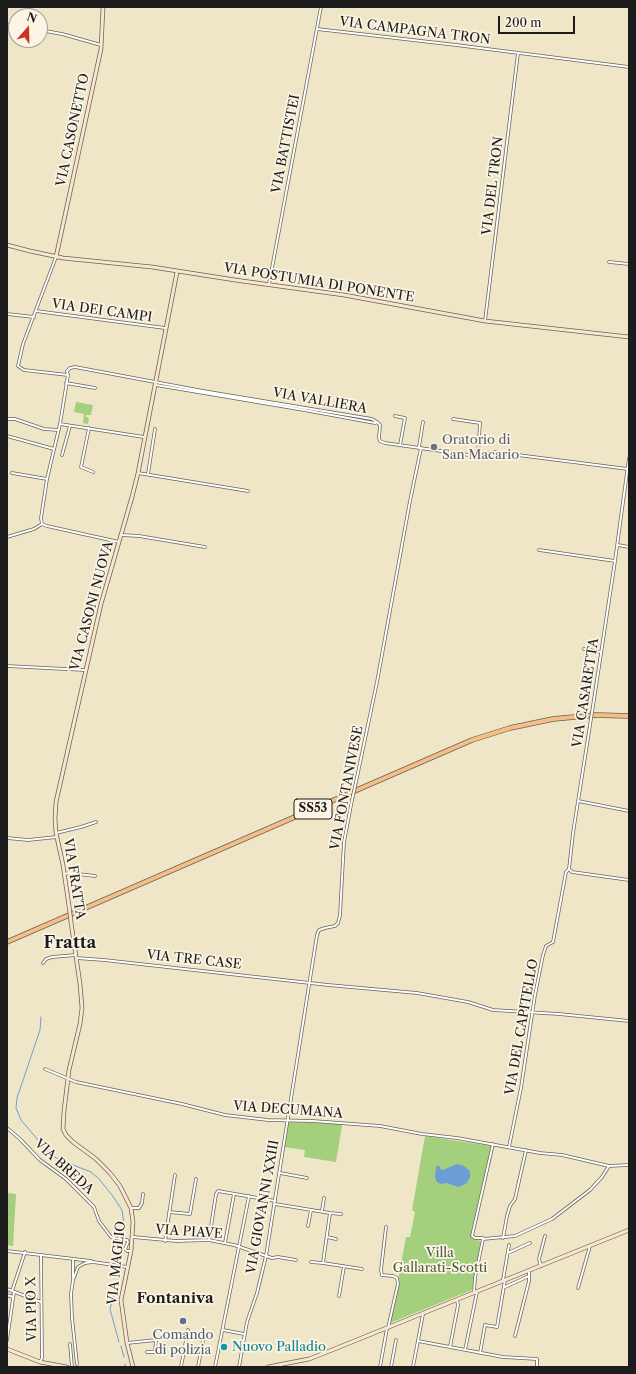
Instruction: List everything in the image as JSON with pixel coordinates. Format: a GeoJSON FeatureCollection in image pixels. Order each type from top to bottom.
{"type":"FeatureCollection","features":[{"type":"Feature","properties":{"kind":"highway","name":"SS53"},"geometry":{"type":"LineString","coordinates":[[7,942],[472,740],[510,728],[553,719],[590,716],[629,716]]}},
{"type":"Feature","properties":{"kind":"main road","name":"VIA CASONETTO"},"geometry":{"type":"LineString","coordinates":[[56,256],[101,45],[103,7]]}},
{"type":"Feature","properties":{"kind":"main road","name":"VIA POSTUMIA DI PONENTE"},"geometry":{"type":"LineString","coordinates":[[7,245],[56,256],[152,267],[177,272],[372,299],[485,321],[629,337]]}},
{"type":"Feature","properties":{"kind":"main road","name":"VIA CASONI NUOVA"},"geometry":{"type":"LineString","coordinates":[[82,682],[106,581],[119,542],[138,473],[177,272]]}},
{"type":"Feature","properties":{"kind":"main road","name":"VIA FRATTA"},"geometry":{"type":"LineString","coordinates":[[68,1079],[82,1008],[69,906],[55,819],[56,802],[82,682]]}},
{"type":"Feature","properties":{"kind":"main road","name":"VIA MAGLIO"},"geometry":{"type":"LineString","coordinates":[[68,1079],[62,1124],[66,1135],[96,1159],[110,1173],[120,1186],[131,1208],[133,1237],[121,1300],[127,1343],[133,1367]]}},
{"type":"Feature","properties":{"kind":"main road"},"geometry":{"type":"LineString","coordinates":[[268,1367],[309,1359],[476,1293],[629,1230]]}},
{"type":"Feature","properties":{"kind":"main road"},"geometry":{"type":"LineString","coordinates":[[7,1349],[40,1362],[68,1367]]}},
{"type":"Feature","properties":{"kind":"street","name":"VIA BATTISTEI"},"geometry":{"type":"LineString","coordinates":[[269,284],[321,7]]}},
{"type":"Feature","properties":{"kind":"street","name":"VIA CAMPAGNA TRON"},"geometry":{"type":"LineString","coordinates":[[317,29],[518,52],[629,67]]}},
{"type":"Feature","properties":{"kind":"street"},"geometry":{"type":"LineString","coordinates":[[48,31],[101,45]]}},
{"type":"Feature","properties":{"kind":"street","name":"VIA DEL TRON"},"geometry":{"type":"LineString","coordinates":[[485,321],[518,52]]}},
{"type":"Feature","properties":{"kind":"street"},"geometry":{"type":"LineString","coordinates":[[42,524],[41,518],[47,479],[60,424],[68,375],[24,370],[18,366],[23,344],[56,256]]}},
{"type":"Feature","properties":{"kind":"street"},"geometry":{"type":"LineString","coordinates":[[609,262],[629,264]]}},
{"type":"Feature","properties":{"kind":"street","name":"VIA DEI CAMPI"},"geometry":{"type":"LineString","coordinates":[[36,311],[166,328]]}},
{"type":"Feature","properties":{"kind":"street"},"geometry":{"type":"LineString","coordinates":[[7,314],[34,316]]}},
{"type":"Feature","properties":{"kind":"street","name":"VIA VALLIERA"},"geometry":{"type":"LineString","coordinates":[[68,375],[70,368],[75,367],[203,392],[375,423],[377,422],[380,425],[380,441],[400,445]]}},
{"type":"Feature","properties":{"kind":"street"},"geometry":{"type":"LineString","coordinates":[[66,383],[95,388]]}},
{"type":"Feature","properties":{"kind":"street"},"geometry":{"type":"LineString","coordinates":[[395,416],[405,418],[400,445],[478,455],[494,452],[628,469]]}},
{"type":"Feature","properties":{"kind":"street"},"geometry":{"type":"LineString","coordinates":[[453,418],[480,423],[478,455]]}},
{"type":"Feature","properties":{"kind":"street"},"geometry":{"type":"LineString","coordinates":[[7,419],[15,419],[44,429],[58,430]]}},
{"type":"Feature","properties":{"kind":"street","name":"VIA FONTANIVESE"},"geometry":{"type":"LineString","coordinates":[[287,1120],[317,935],[319,930],[336,926],[340,915],[344,842],[377,682],[420,447],[422,422]]}},
{"type":"Feature","properties":{"kind":"street"},"geometry":{"type":"LineString","coordinates":[[60,424],[144,437]]}},
{"type":"Feature","properties":{"kind":"street"},"geometry":{"type":"LineString","coordinates":[[62,455],[70,426]]}},
{"type":"Feature","properties":{"kind":"street"},"geometry":{"type":"LineString","coordinates":[[89,428],[81,468],[93,472]]}},
{"type":"Feature","properties":{"kind":"street"},"geometry":{"type":"LineString","coordinates":[[148,474],[155,430]]}},
{"type":"Feature","properties":{"kind":"street"},"geometry":{"type":"LineString","coordinates":[[7,436],[54,449]]}},
{"type":"Feature","properties":{"kind":"street","name":"VIA CASARETTA"},"geometry":{"type":"LineString","coordinates":[[569,869],[573,833],[618,545],[629,458]]}},
{"type":"Feature","properties":{"kind":"street"},"geometry":{"type":"LineString","coordinates":[[12,472],[47,479]]}},
{"type":"Feature","properties":{"kind":"street"},"geometry":{"type":"LineString","coordinates":[[138,473],[248,491]]}},
{"type":"Feature","properties":{"kind":"street"},"geometry":{"type":"LineString","coordinates":[[7,537],[34,529],[42,524],[119,542]]}},
{"type":"Feature","properties":{"kind":"street","name":"VIA CASONI NUOVA"},"geometry":{"type":"LineString","coordinates":[[121,535],[139,536],[205,547]]}},
{"type":"Feature","properties":{"kind":"street"},"geometry":{"type":"LineString","coordinates":[[618,545],[629,546]]}},
{"type":"Feature","properties":{"kind":"street"},"geometry":{"type":"LineString","coordinates":[[539,550],[615,561]]}},
{"type":"Feature","properties":{"kind":"street"},"geometry":{"type":"LineString","coordinates":[[584,649],[601,652]]}},
{"type":"Feature","properties":{"kind":"street"},"geometry":{"type":"LineString","coordinates":[[7,666],[85,670]]}},
{"type":"Feature","properties":{"kind":"street"},"geometry":{"type":"LineString","coordinates":[[578,801],[629,811]]}},
{"type":"Feature","properties":{"kind":"street"},"geometry":{"type":"LineString","coordinates":[[7,838],[28,840],[57,835],[96,822]]}},
{"type":"Feature","properties":{"kind":"street"},"geometry":{"type":"LineString","coordinates":[[569,869],[572,872],[629,880]]}},
{"type":"Feature","properties":{"kind":"street","name":"VIA DEL CAPITELLO"},"geometry":{"type":"LineString","coordinates":[[509,1147],[543,955],[546,946],[553,942],[563,883],[566,872],[569,869]]}},
{"type":"Feature","properties":{"kind":"street"},"geometry":{"type":"LineString","coordinates":[[64,874],[69,873],[95,876]]}},
{"type":"Feature","properties":{"kind":"street","name":"VIA TRE CASE"},"geometry":{"type":"LineString","coordinates":[[43,963],[46,959],[52,957],[76,957],[309,983],[416,993],[468,1002],[493,1010],[629,1021]]}},
{"type":"Feature","properties":{"kind":"street","name":"VIA DECUMANA"},"geometry":{"type":"LineString","coordinates":[[45,1069],[68,1079],[90,1085],[182,1104],[225,1115],[268,1120],[380,1126],[422,1134],[457,1138],[562,1155],[609,1166],[629,1165]]}},
{"type":"Feature","properties":{"kind":"street","name":"VIA GIOVANNI XXIII"},"geometry":{"type":"LineString","coordinates":[[239,1367],[244,1334],[266,1256],[287,1120]]}},
{"type":"Feature","properties":{"kind":"street","name":"VIA BREDA"},"geometry":{"type":"LineString","coordinates":[[7,1128],[40,1160],[77,1190],[94,1207],[99,1221],[111,1237],[127,1240],[126,1250],[131,1251]]}},
{"type":"Feature","properties":{"kind":"street"},"geometry":{"type":"LineString","coordinates":[[494,1144],[472,1236],[475,1238],[483,1239],[515,1236],[552,1219],[590,1190],[602,1177],[609,1166]]}},
{"type":"Feature","properties":{"kind":"street"},"geometry":{"type":"LineString","coordinates":[[503,1238],[510,1206],[515,1199],[526,1150]]}},
{"type":"Feature","properties":{"kind":"street"},"geometry":{"type":"LineString","coordinates":[[280,1173],[307,1178]]}},
{"type":"Feature","properties":{"kind":"street"},"geometry":{"type":"LineString","coordinates":[[165,1241],[175,1175]]}},
{"type":"Feature","properties":{"kind":"street"},"geometry":{"type":"LineString","coordinates":[[169,1212],[190,1214],[196,1179]]}},
{"type":"Feature","properties":{"kind":"street"},"geometry":{"type":"LineString","coordinates":[[209,1240],[216,1194],[218,1191],[249,1196],[312,1210],[341,1214]]}},
{"type":"Feature","properties":{"kind":"street","name":"VIA MAGLIO"},"geometry":{"type":"LineString","coordinates":[[131,1208],[139,1208],[142,1203],[143,1194]]}},
{"type":"Feature","properties":{"kind":"street"},"geometry":{"type":"LineString","coordinates":[[225,1243],[234,1194]]}},
{"type":"Feature","properties":{"kind":"street"},"geometry":{"type":"LineString","coordinates":[[215,1367],[249,1196]]}},
{"type":"Feature","properties":{"kind":"street"},"geometry":{"type":"LineString","coordinates":[[322,1211],[324,1198]]}},
{"type":"Feature","properties":{"kind":"street"},"geometry":{"type":"LineString","coordinates":[[308,1226],[312,1210]]}},
{"type":"Feature","properties":{"kind":"street"},"geometry":{"type":"LineString","coordinates":[[323,1263],[330,1213]]}},
{"type":"Feature","properties":{"kind":"street"},"geometry":{"type":"LineString","coordinates":[[380,1367],[398,1284],[397,1278],[382,1274],[381,1270],[386,1227]]}},
{"type":"Feature","properties":{"kind":"street"},"geometry":{"type":"LineString","coordinates":[[540,1266],[539,1259],[545,1236]]}},
{"type":"Feature","properties":{"kind":"street","name":"VIA PIAVE"},"geometry":{"type":"LineString","coordinates":[[133,1237],[165,1241],[209,1240],[240,1246],[266,1256],[296,1260]]}},
{"type":"Feature","properties":{"kind":"street"},"geometry":{"type":"LineString","coordinates":[[327,1237],[336,1238]]}},
{"type":"Feature","properties":{"kind":"street"},"geometry":{"type":"LineString","coordinates":[[465,1350],[476,1293],[475,1278],[483,1239]]}},
{"type":"Feature","properties":{"kind":"street"},"geometry":{"type":"LineString","coordinates":[[508,1253],[530,1243]]}},
{"type":"Feature","properties":{"kind":"street"},"geometry":{"type":"LineString","coordinates":[[480,1353],[485,1325],[498,1327],[505,1287],[504,1281],[509,1245]]}},
{"type":"Feature","properties":{"kind":"street"},"geometry":{"type":"LineString","coordinates":[[578,1288],[590,1246]]}},
{"type":"Feature","properties":{"kind":"street"},"geometry":{"type":"LineString","coordinates":[[7,1251],[25,1252],[128,1267]]}},
{"type":"Feature","properties":{"kind":"street"},"geometry":{"type":"LineString","coordinates":[[7,1340],[13,1291],[25,1252]]}},
{"type":"Feature","properties":{"kind":"street","name":"VIA PIO X"},"geometry":{"type":"LineString","coordinates":[[40,1362],[42,1358],[41,1255]]}},
{"type":"Feature","properties":{"kind":"street"},"geometry":{"type":"LineString","coordinates":[[73,1280],[79,1266],[77,1259]]}},
{"type":"Feature","properties":{"kind":"street"},"geometry":{"type":"LineString","coordinates":[[73,1260],[79,1266]]}},
{"type":"Feature","properties":{"kind":"street"},"geometry":{"type":"LineString","coordinates":[[73,1260],[71,1303],[77,1364]]}},
{"type":"Feature","properties":{"kind":"street"},"geometry":{"type":"LineString","coordinates":[[79,1266],[85,1263],[93,1262]]}},
{"type":"Feature","properties":{"kind":"street"},"geometry":{"type":"LineString","coordinates":[[310,1262],[362,1269]]}},
{"type":"Feature","properties":{"kind":"street"},"geometry":{"type":"LineString","coordinates":[[339,1296],[344,1266]]}},
{"type":"Feature","properties":{"kind":"street"},"geometry":{"type":"LineString","coordinates":[[515,1336],[529,1271]]}},
{"type":"Feature","properties":{"kind":"street"},"geometry":{"type":"LineString","coordinates":[[505,1287],[529,1276]]}},
{"type":"Feature","properties":{"kind":"street"},"geometry":{"type":"LineString","coordinates":[[7,1289],[41,1302]]}},
{"type":"Feature","properties":{"kind":"street"},"geometry":{"type":"LineString","coordinates":[[7,1295],[13,1297]]}},
{"type":"Feature","properties":{"kind":"street"},"geometry":{"type":"LineString","coordinates":[[450,1347],[457,1309],[457,1300]]}},
{"type":"Feature","properties":{"kind":"street"},"geometry":{"type":"LineString","coordinates":[[413,1367],[423,1314]]}},
{"type":"Feature","properties":{"kind":"street"},"geometry":{"type":"LineString","coordinates":[[181,1367],[188,1330]]}},
{"type":"Feature","properties":{"kind":"street"},"geometry":{"type":"LineString","coordinates":[[223,1330],[244,1334]]}},
{"type":"Feature","properties":{"kind":"street"},"geometry":{"type":"LineString","coordinates":[[127,1343],[156,1340],[155,1352],[147,1352]]}},
{"type":"Feature","properties":{"kind":"street"},"geometry":{"type":"LineString","coordinates":[[391,1367],[396,1340]]}},
{"type":"Feature","properties":{"kind":"street"},"geometry":{"type":"LineString","coordinates":[[198,1367],[203,1341]]}},
{"type":"Feature","properties":{"kind":"street"},"geometry":{"type":"LineString","coordinates":[[418,1341],[503,1357],[537,1359],[537,1367]]}},
{"type":"Feature","properties":{"kind":"street"},"geometry":{"type":"LineString","coordinates":[[70,1344],[72,1367]]}},
{"type":"Feature","properties":{"kind":"green space"},"geometry":{"type":"Polygon","coordinates":[[[76,402],[93,405],[91,415],[86,415],[86,417],[89,418],[88,424],[83,423],[84,414],[74,412],[76,402]]]}},
{"type":"Feature","properties":{"kind":"green space"},"geometry":{"type":"Polygon","coordinates":[[[290,1122],[341,1124],[342,1126],[336,1162],[304,1157],[305,1150],[284,1147],[288,1124],[290,1122]]]}},
{"type":"Feature","properties":{"kind":"green space","name":"Villa Gallarati-Scotti"},"geometry":{"type":"Polygon","coordinates":[[[425,1136],[491,1146],[471,1233],[472,1239],[481,1241],[472,1290],[390,1323],[406,1237],[410,1237],[415,1212],[412,1210],[425,1136]]]}},
{"type":"Feature","properties":{"kind":"green space"},"geometry":{"type":"Polygon","coordinates":[[[7,1193],[16,1194],[13,1246],[7,1245],[7,1193]]]}},
{"type":"Feature","properties":{"kind":"water"},"geometry":{"type":"Polygon","coordinates":[[[457,1164],[464,1166],[470,1171],[470,1177],[467,1183],[459,1187],[437,1182],[435,1178],[436,1166],[440,1166],[441,1170],[443,1170],[457,1164]]]}},
{"type":"Feature","properties":{"kind":"waterway"},"geometry":{"type":"LineString","coordinates":[[41,1017],[40,1030],[17,1098],[16,1108],[21,1120],[50,1154],[58,1159],[91,1172],[99,1179],[122,1210],[124,1224],[121,1269],[110,1309],[119,1342]]}},
{"type":"Feature","properties":{"kind":"waterway"},"geometry":{"type":"LineString","coordinates":[[121,1346],[124,1357]]}},
{"type":"Feature","properties":{"kind":"place","name":"Oratorio di San Macario"},"geometry":{"type":"Point","coordinates":[434,447]}},
{"type":"Feature","properties":{"kind":"place","name":"Comando di polizia"},"geometry":{"type":"Point","coordinates":[183,1321]}},
{"type":"Feature","properties":{"kind":"place","name":"Nuovo Palladio"},"geometry":{"type":"Point","coordinates":[224,1347]}},
{"type":"Feature","properties":{"kind":"district","name":"Fratta"},"geometry":{"type":"Point","coordinates":[70,943]}},
{"type":"Feature","properties":{"kind":"district","name":"Fontaniva"},"geometry":{"type":"Point","coordinates":[175,1299]}}]}
